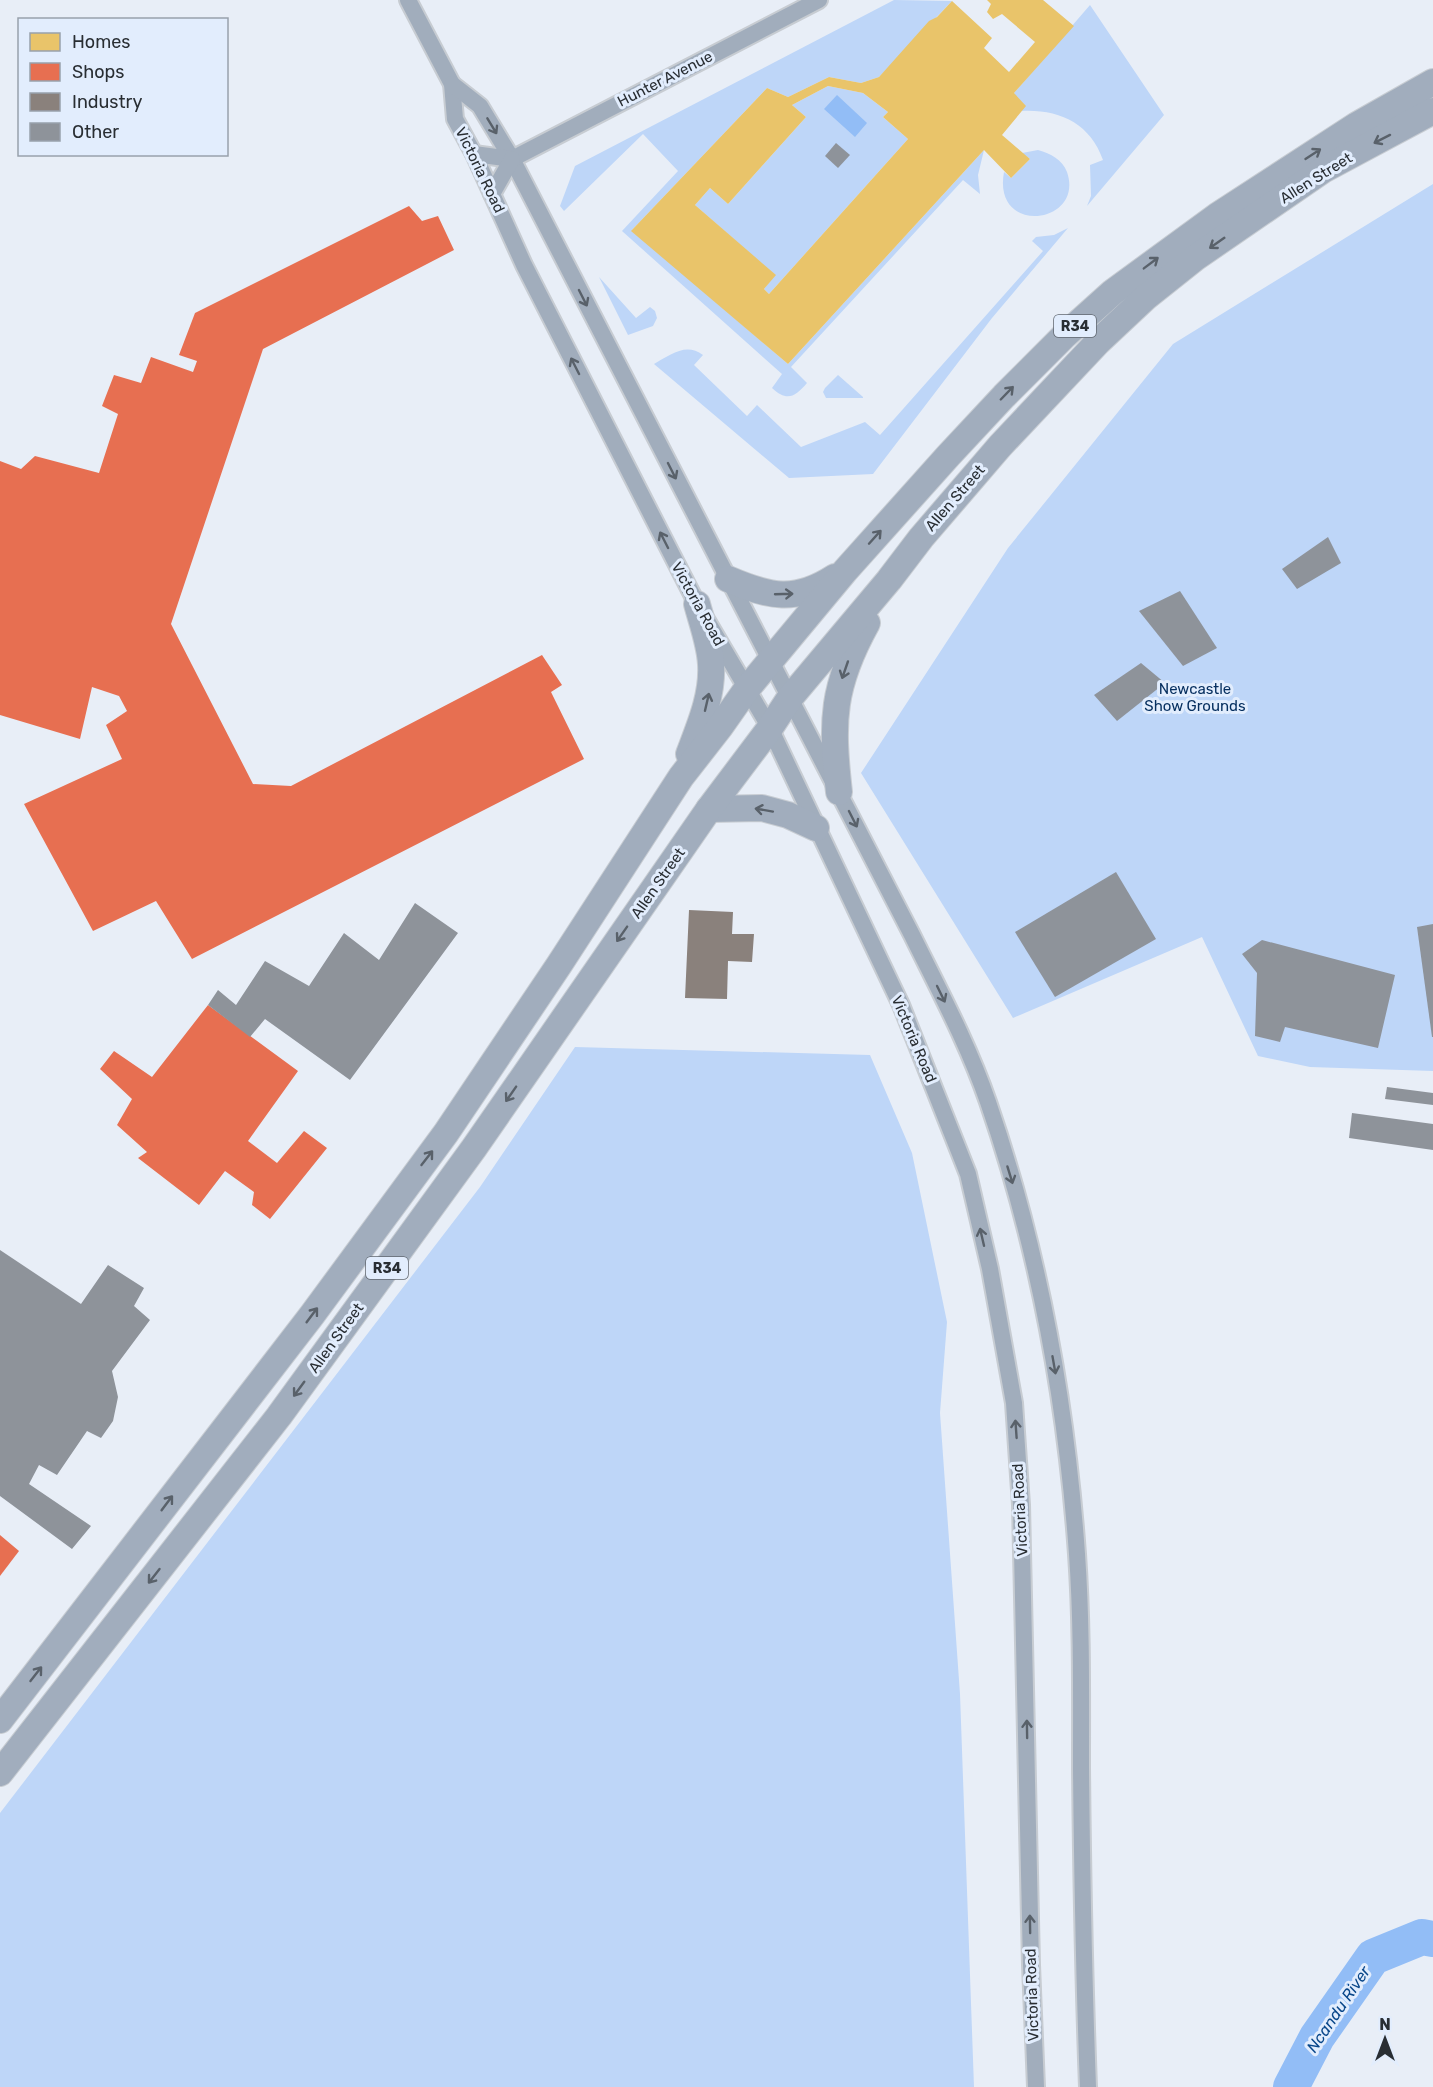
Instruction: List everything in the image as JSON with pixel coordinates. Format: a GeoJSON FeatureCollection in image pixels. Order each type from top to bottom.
{"type":"FeatureCollection","features":[{"type":"Feature","properties":{"kind":"main road","name":"Allen Street"},"geometry":{"type":"LineString","coordinates":[[0,1719],[312,1315],[446,1133],[560,965],[681,777],[746,690],[844,572],[1004,396],[1064,336],[1113,292],[1216,216],[1357,125],[1433,82]]}},
{"type":"Feature","properties":{"kind":"main road","name":"Allen Street"},"geometry":{"type":"LineString","coordinates":[[0,1773],[279,1416],[474,1148],[709,809],[789,699],[1000,446],[1098,342],[1146,297],[1195,258],[1323,170],[1433,111]]}},
{"type":"Feature","properties":{"kind":"main road"},"geometry":{"type":"LineString","coordinates":[[728,579],[756,591],[779,596],[810,591],[844,572]]}},
{"type":"Feature","properties":{"kind":"main road"},"geometry":{"type":"LineString","coordinates":[[839,792],[835,743],[838,689],[851,652],[890,580]]}},
{"type":"Feature","properties":{"kind":"main road"},"geometry":{"type":"LineString","coordinates":[[681,777],[703,716],[711,685],[711,662],[697,604]]}},
{"type":"Feature","properties":{"kind":"main road"},"geometry":{"type":"LineString","coordinates":[[709,809],[762,808],[788,815],[816,828]]}},
{"type":"Feature","properties":{"kind":"main road"},"geometry":{"type":"LineString","coordinates":[[146,1531],[174,1552]]}},
{"type":"Feature","properties":{"kind":"street","name":"Victoria Road"},"geometry":{"type":"LineString","coordinates":[[408,0],[452,84],[455,119],[474,154],[524,265],[697,604],[770,728],[901,1005],[968,1174],[990,1269],[1014,1404],[1022,1505],[1031,1965],[1036,2087]]}},
{"type":"Feature","properties":{"kind":"street","name":"Hunter Avenue"},"geometry":{"type":"LineString","coordinates":[[512,159],[819,0]]}},
{"type":"Feature","properties":{"kind":"street","name":"Victoria Road"},"geometry":{"type":"LineString","coordinates":[[452,84],[480,106],[512,159],[912,935],[967,1050],[987,1101],[1018,1201],[1040,1290],[1064,1434],[1077,1555],[1089,2087]]}},
{"type":"Feature","properties":{"kind":"street"},"geometry":{"type":"LineString","coordinates":[[474,154],[512,159],[492,194]]}},
{"type":"Feature","properties":{"kind":"green space"},"geometry":{"type":"Polygon","coordinates":[[[894,0],[952,1],[879,77],[861,83],[829,77],[788,97],[767,88],[632,230],[788,364],[984,150],[978,175],[980,194],[963,180],[791,367],[807,383],[799,392],[791,396],[782,395],[772,388],[782,374],[622,231],[678,171],[643,134],[564,211],[560,206],[575,166],[894,0]]]}},
{"type":"Feature","properties":{"kind":"green space"},"geometry":{"type":"Polygon","coordinates":[[[1090,5],[1164,115],[1087,206],[1091,196],[1090,165],[1103,160],[1090,136],[1071,121],[1060,116],[1021,111],[1014,93],[1090,5]]]}},
{"type":"Feature","properties":{"kind":"green space"},"geometry":{"type":"Polygon","coordinates":[[[828,86],[863,93],[888,112],[883,117],[908,139],[769,294],[764,289],[775,275],[695,205],[710,188],[728,204],[806,117],[792,105],[828,86]]]}},
{"type":"Feature","properties":{"kind":"green space"},"geometry":{"type":"Polygon","coordinates":[[[1038,150],[1059,160],[1067,172],[1069,190],[1063,203],[1052,212],[1038,216],[1023,214],[1011,207],[1004,193],[1004,172],[1011,178],[1030,159],[1022,153],[1038,150]]]}},
{"type":"Feature","properties":{"kind":"green space","name":"Newcastle Show Grounds"},"geometry":{"type":"Polygon","coordinates":[[[1433,184],[1433,1071],[1310,1067],[1258,1056],[1202,937],[1013,1018],[861,773],[1008,548],[1173,344],[1433,184]]]}},
{"type":"Feature","properties":{"kind":"green space"},"geometry":{"type":"Polygon","coordinates":[[[1068,228],[992,318],[873,474],[789,478],[654,364],[678,351],[697,351],[703,355],[694,365],[747,416],[757,405],[801,447],[865,422],[880,435],[1043,251],[1032,241],[1036,237],[1054,235],[1068,228]]]}},
{"type":"Feature","properties":{"kind":"green space"},"geometry":{"type":"Polygon","coordinates":[[[599,277],[636,318],[650,307],[655,311],[657,318],[653,326],[628,335],[599,277]]]}},
{"type":"Feature","properties":{"kind":"green space"},"geometry":{"type":"Polygon","coordinates":[[[838,375],[863,398],[826,398],[823,392],[825,388],[838,375]]]}},
{"type":"Feature","properties":{"kind":"green space"},"geometry":{"type":"Polygon","coordinates":[[[575,1047],[870,1055],[912,1153],[947,1322],[940,1413],[960,1694],[974,2087],[0,2087],[0,1813],[480,1187],[575,1047]]]}},
{"type":"Feature","properties":{"kind":"water"},"geometry":{"type":"Polygon","coordinates":[[[837,95],[867,123],[855,137],[824,109],[837,95]]]}},
{"type":"Feature","properties":{"kind":"building: Homes"},"geometry":{"type":"Polygon","coordinates":[[[987,0],[1043,0],[1074,26],[1014,93],[1026,106],[1002,135],[1030,159],[1011,178],[984,150],[788,364],[631,231],[767,88],[788,97],[829,77],[861,83],[879,77],[929,21],[937,17],[952,1],[992,38],[984,48],[1009,72],[1035,42],[1002,14],[993,19],[987,12],[991,4],[987,0]],[[828,86],[792,105],[806,117],[728,204],[710,188],[695,205],[776,275],[764,289],[769,294],[908,139],[883,117],[888,112],[863,93],[828,86]]]}},
{"type":"Feature","properties":{"kind":"building: Shops"},"geometry":{"type":"Polygon","coordinates":[[[409,206],[422,221],[438,216],[454,250],[263,349],[171,624],[253,784],[291,786],[542,655],[562,685],[551,692],[584,759],[192,959],[156,901],[93,931],[24,804],[122,759],[106,725],[127,711],[119,696],[92,687],[80,739],[0,715],[0,461],[21,469],[35,456],[99,473],[118,414],[102,406],[114,375],[141,383],[151,357],[193,372],[197,361],[179,355],[195,313],[409,206]]]}},
{"type":"Feature","properties":{"kind":"building: Shops"},"geometry":{"type":"Polygon","coordinates":[[[208,1005],[298,1071],[248,1141],[277,1163],[304,1131],[327,1148],[270,1219],[252,1205],[254,1192],[225,1171],[199,1205],[138,1158],[147,1152],[117,1125],[132,1099],[100,1069],[114,1051],[152,1077],[208,1005]]]}},
{"type":"Feature","properties":{"kind":"building: Shops"},"geometry":{"type":"Polygon","coordinates":[[[0,1535],[19,1551],[0,1576],[0,1535]]]}},
{"type":"Feature","properties":{"kind":"building: Industry"},"geometry":{"type":"Polygon","coordinates":[[[689,910],[733,912],[732,934],[754,934],[752,962],[728,961],[727,999],[685,998],[689,910]]]}},
{"type":"Feature","properties":{"kind":"building: Other"},"geometry":{"type":"Polygon","coordinates":[[[836,143],[850,155],[838,168],[825,156],[836,143]]]}},
{"type":"Feature","properties":{"kind":"building: Other"},"geometry":{"type":"Polygon","coordinates":[[[1328,537],[1341,563],[1297,589],[1282,569],[1328,537]]]}},
{"type":"Feature","properties":{"kind":"building: Other"},"geometry":{"type":"Polygon","coordinates":[[[1180,591],[1217,648],[1183,666],[1139,611],[1180,591]]]}},
{"type":"Feature","properties":{"kind":"building: Other"},"geometry":{"type":"Polygon","coordinates":[[[1141,663],[1165,683],[1117,721],[1094,695],[1141,663]]]}},
{"type":"Feature","properties":{"kind":"building: Other"},"geometry":{"type":"Polygon","coordinates":[[[1116,872],[1156,939],[1055,997],[1015,932],[1116,872]]]}},
{"type":"Feature","properties":{"kind":"building: Other"},"geometry":{"type":"Polygon","coordinates":[[[415,903],[458,933],[350,1080],[265,1019],[250,1037],[208,1005],[218,990],[236,1005],[265,961],[309,986],[344,933],[379,960],[415,903]]]}},
{"type":"Feature","properties":{"kind":"building: Other"},"geometry":{"type":"Polygon","coordinates":[[[1433,924],[1433,1037],[1432,1037],[1417,927],[1433,924]]]}},
{"type":"Feature","properties":{"kind":"building: Other"},"geometry":{"type":"Polygon","coordinates":[[[1262,940],[1395,975],[1378,1048],[1285,1027],[1280,1042],[1255,1036],[1257,973],[1242,954],[1262,940]]]}},
{"type":"Feature","properties":{"kind":"building: Other"},"geometry":{"type":"Polygon","coordinates":[[[1387,1087],[1433,1093],[1433,1105],[1385,1099],[1387,1087]]]}},
{"type":"Feature","properties":{"kind":"building: Other"},"geometry":{"type":"Polygon","coordinates":[[[1352,1113],[1433,1124],[1433,1150],[1349,1138],[1352,1113]]]}},
{"type":"Feature","properties":{"kind":"building: Other"},"geometry":{"type":"Polygon","coordinates":[[[0,1250],[81,1304],[108,1265],[144,1288],[134,1306],[150,1320],[112,1371],[118,1397],[113,1421],[101,1438],[87,1431],[57,1475],[39,1465],[29,1484],[91,1526],[72,1549],[0,1496],[0,1250]]]}},
{"type":"Feature","properties":{"kind":"waterway","name":"Ncandu River"},"geometry":{"type":"LineString","coordinates":[[1291,2087],[1317,2037],[1373,1957],[1422,1937],[1433,1939]]}}]}
